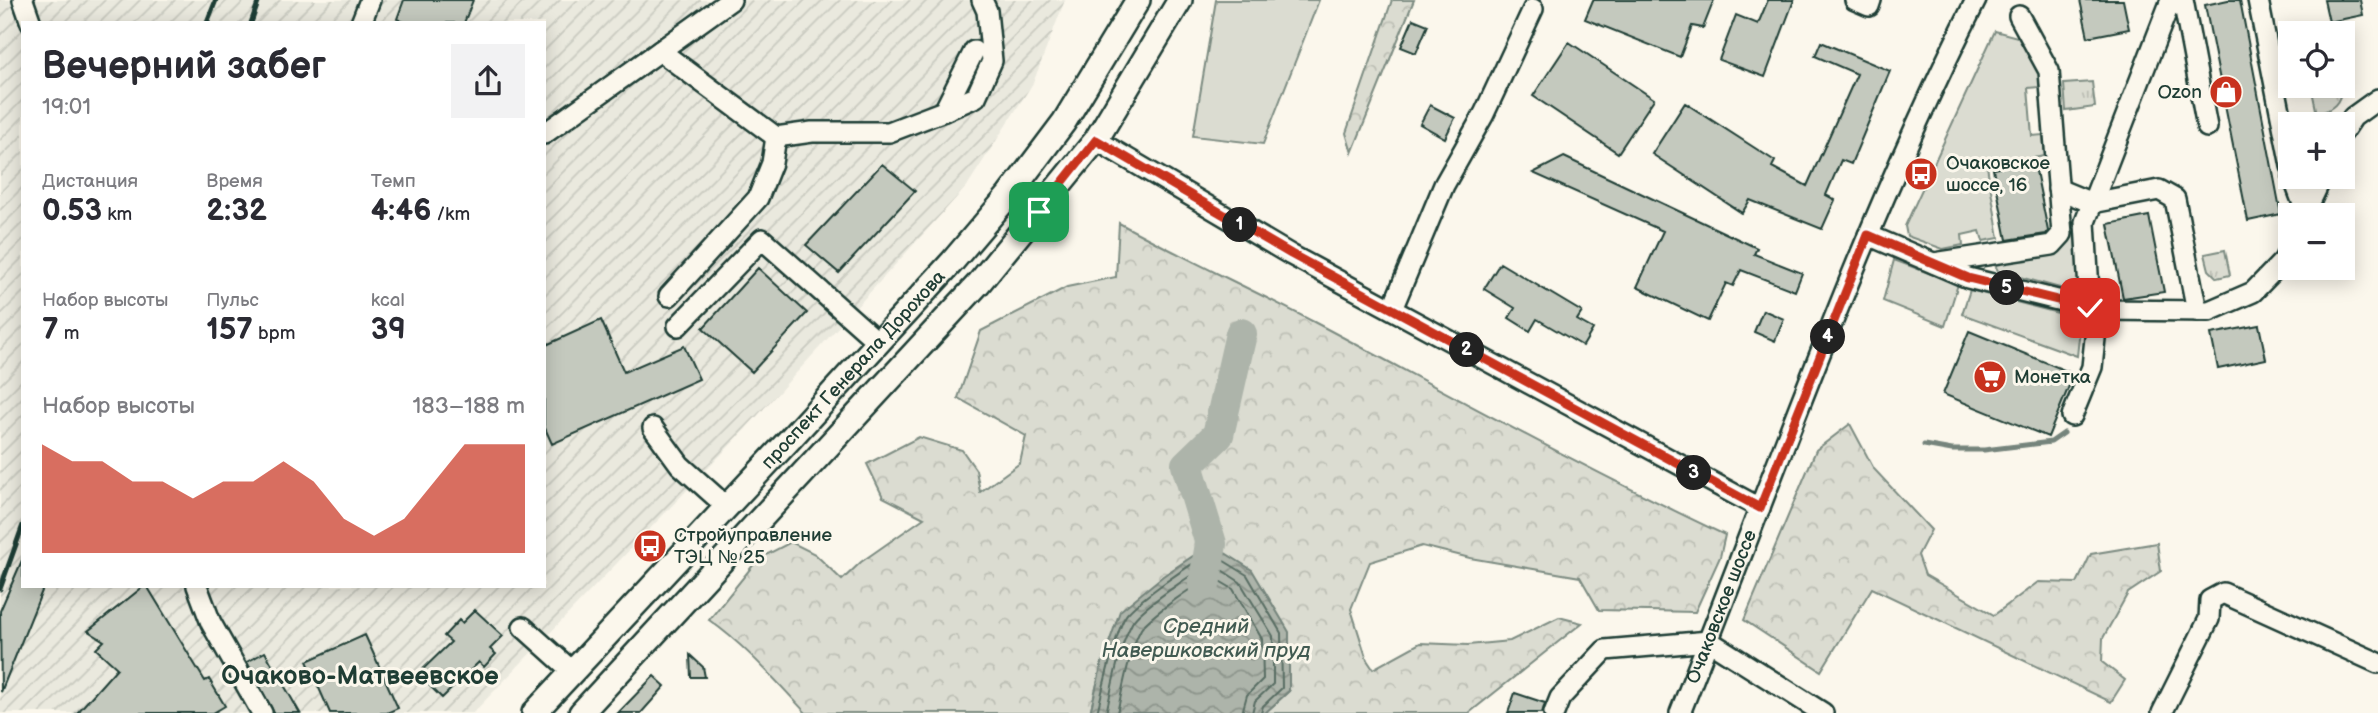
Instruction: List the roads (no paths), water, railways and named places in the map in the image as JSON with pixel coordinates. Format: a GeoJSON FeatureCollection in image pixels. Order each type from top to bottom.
{"type":"FeatureCollection","features":[{"type":"Feature","properties":{"kind":"main road","name":"проспект Генерала Дорохова"},"geometry":{"type":"LineString","coordinates":[[534,713],[879,343],[1009,195],[1064,122],[1138,0]]}},
{"type":"Feature","properties":{"kind":"main road","name":"проспект Генерала Дорохова"},"geometry":{"type":"LineString","coordinates":[[581,713],[979,283],[1096,140],[1180,0]]}},
{"type":"Feature","properties":{"kind":"street"},"geometry":{"type":"LineString","coordinates":[[23,0],[30,21]]}},
{"type":"Feature","properties":{"kind":"street"},"geometry":{"type":"LineString","coordinates":[[362,21],[370,0]]}},
{"type":"Feature","properties":{"kind":"street"},"geometry":{"type":"LineString","coordinates":[[546,133],[731,0]]}},
{"type":"Feature","properties":{"kind":"street"},"geometry":{"type":"LineString","coordinates":[[660,51],[776,137],[812,132],[889,132],[976,97],[992,61],[986,11],[982,0]]}},
{"type":"Feature","properties":{"kind":"street"},"geometry":{"type":"LineString","coordinates":[[1855,0],[1869,6],[1871,0]]}},
{"type":"Feature","properties":{"kind":"street","name":"Очаковское шоссе"},"geometry":{"type":"LineString","coordinates":[[1680,713],[1868,235],[1976,0]]}},
{"type":"Feature","properties":{"kind":"street"},"geometry":{"type":"LineString","coordinates":[[2072,415],[2092,367],[2094,309],[2084,232],[2092,203],[2171,0]]}},
{"type":"Feature","properties":{"kind":"street"},"geometry":{"type":"LineString","coordinates":[[2183,0],[2207,127]]}},
{"type":"Feature","properties":{"kind":"street"},"geometry":{"type":"LineString","coordinates":[[2258,0],[2280,112]]}},
{"type":"Feature","properties":{"kind":"street"},"geometry":{"type":"LineString","coordinates":[[1392,309],[1444,185],[1484,114],[1533,9]]}},
{"type":"Feature","properties":{"kind":"street"},"geometry":{"type":"LineString","coordinates":[[1933,263],[2052,245],[2062,234],[2049,71],[2019,16]]}},
{"type":"Feature","properties":{"kind":"street"},"geometry":{"type":"LineString","coordinates":[[944,111],[974,51]]}},
{"type":"Feature","properties":{"kind":"street"},"geometry":{"type":"LineString","coordinates":[[2355,116],[2378,99]]}},
{"type":"Feature","properties":{"kind":"street"},"geometry":{"type":"LineString","coordinates":[[669,296],[758,198],[772,163],[776,137]]}},
{"type":"Feature","properties":{"kind":"street"},"geometry":{"type":"LineString","coordinates":[[1096,140],[1291,254],[1760,508]]}},
{"type":"Feature","properties":{"kind":"street"},"geometry":{"type":"LineString","coordinates":[[2058,189],[2092,203],[2159,190],[2175,199],[2197,311]]}},
{"type":"Feature","properties":{"kind":"street"},"geometry":{"type":"LineString","coordinates":[[1868,235],[1968,278],[2094,309],[2209,311],[2253,292],[2278,266]]}},
{"type":"Feature","properties":{"kind":"street"},"geometry":{"type":"LineString","coordinates":[[678,326],[762,239],[879,343]]}},
{"type":"Feature","properties":{"kind":"street"},"geometry":{"type":"LineString","coordinates":[[653,428],[680,465],[727,507]]}},
{"type":"Feature","properties":{"kind":"street"},"geometry":{"type":"LineString","coordinates":[[198,588],[211,623],[262,713]]}},
{"type":"Feature","properties":{"kind":"street"},"geometry":{"type":"LineString","coordinates":[[2162,713],[2209,619],[2210,600],[2223,593],[2378,663]]}},
{"type":"Feature","properties":{"kind":"street"},"geometry":{"type":"LineString","coordinates":[[523,627],[573,672]]}},
{"type":"Feature","properties":{"kind":"street"},"geometry":{"type":"LineString","coordinates":[[1554,713],[1560,698],[1605,650],[1709,641],[1823,713]]}},
{"type":"Feature","properties":{"kind":"water","name":"Средний Навершковский пруд"},"geometry":{"type":"Polygon","coordinates":[[[1211,544],[1252,570],[1289,632],[1289,691],[1265,713],[1090,713],[1102,663],[1120,611],[1163,576],[1211,544]]]}},
{"type":"Feature","properties":{"kind":"waterway"},"geometry":{"type":"LineString","coordinates":[[1204,585],[1211,544],[1187,465],[1218,435],[1241,334]]}},
{"type":"Feature","properties":{"kind":"waterway"},"geometry":{"type":"LineString","coordinates":[[1924,445],[1952,450],[1984,450],[2051,442],[2064,433]]}},
{"type":"Feature","properties":{"kind":"railway"},"geometry":{"type":"LineString","coordinates":[[208,21],[216,0]]}},
{"type":"Feature","properties":{"kind":"railway"},"geometry":{"type":"LineString","coordinates":[[252,21],[259,0]]}},
{"type":"Feature","properties":{"kind":"railway"},"geometry":{"type":"LineString","coordinates":[[0,589],[21,531]]}},
{"type":"Feature","properties":{"kind":"place","name":"Ozon"},"geometry":{"type":"Point","coordinates":[2226,92]}},
{"type":"Feature","properties":{"kind":"place","name":"Очаковское шоссе, 16"},"geometry":{"type":"Point","coordinates":[1921,174]}},
{"type":"Feature","properties":{"kind":"place","name":"Монетка"},"geometry":{"type":"Point","coordinates":[1990,377]}},
{"type":"Feature","properties":{"kind":"place","name":"Стройуправление ТЭЦ № 25"},"geometry":{"type":"Point","coordinates":[650,546]}},
{"type":"Feature","properties":{"kind":"district","name":"Очаково-Матвеевское"},"geometry":{"type":"Point","coordinates":[360,676]}}]}
